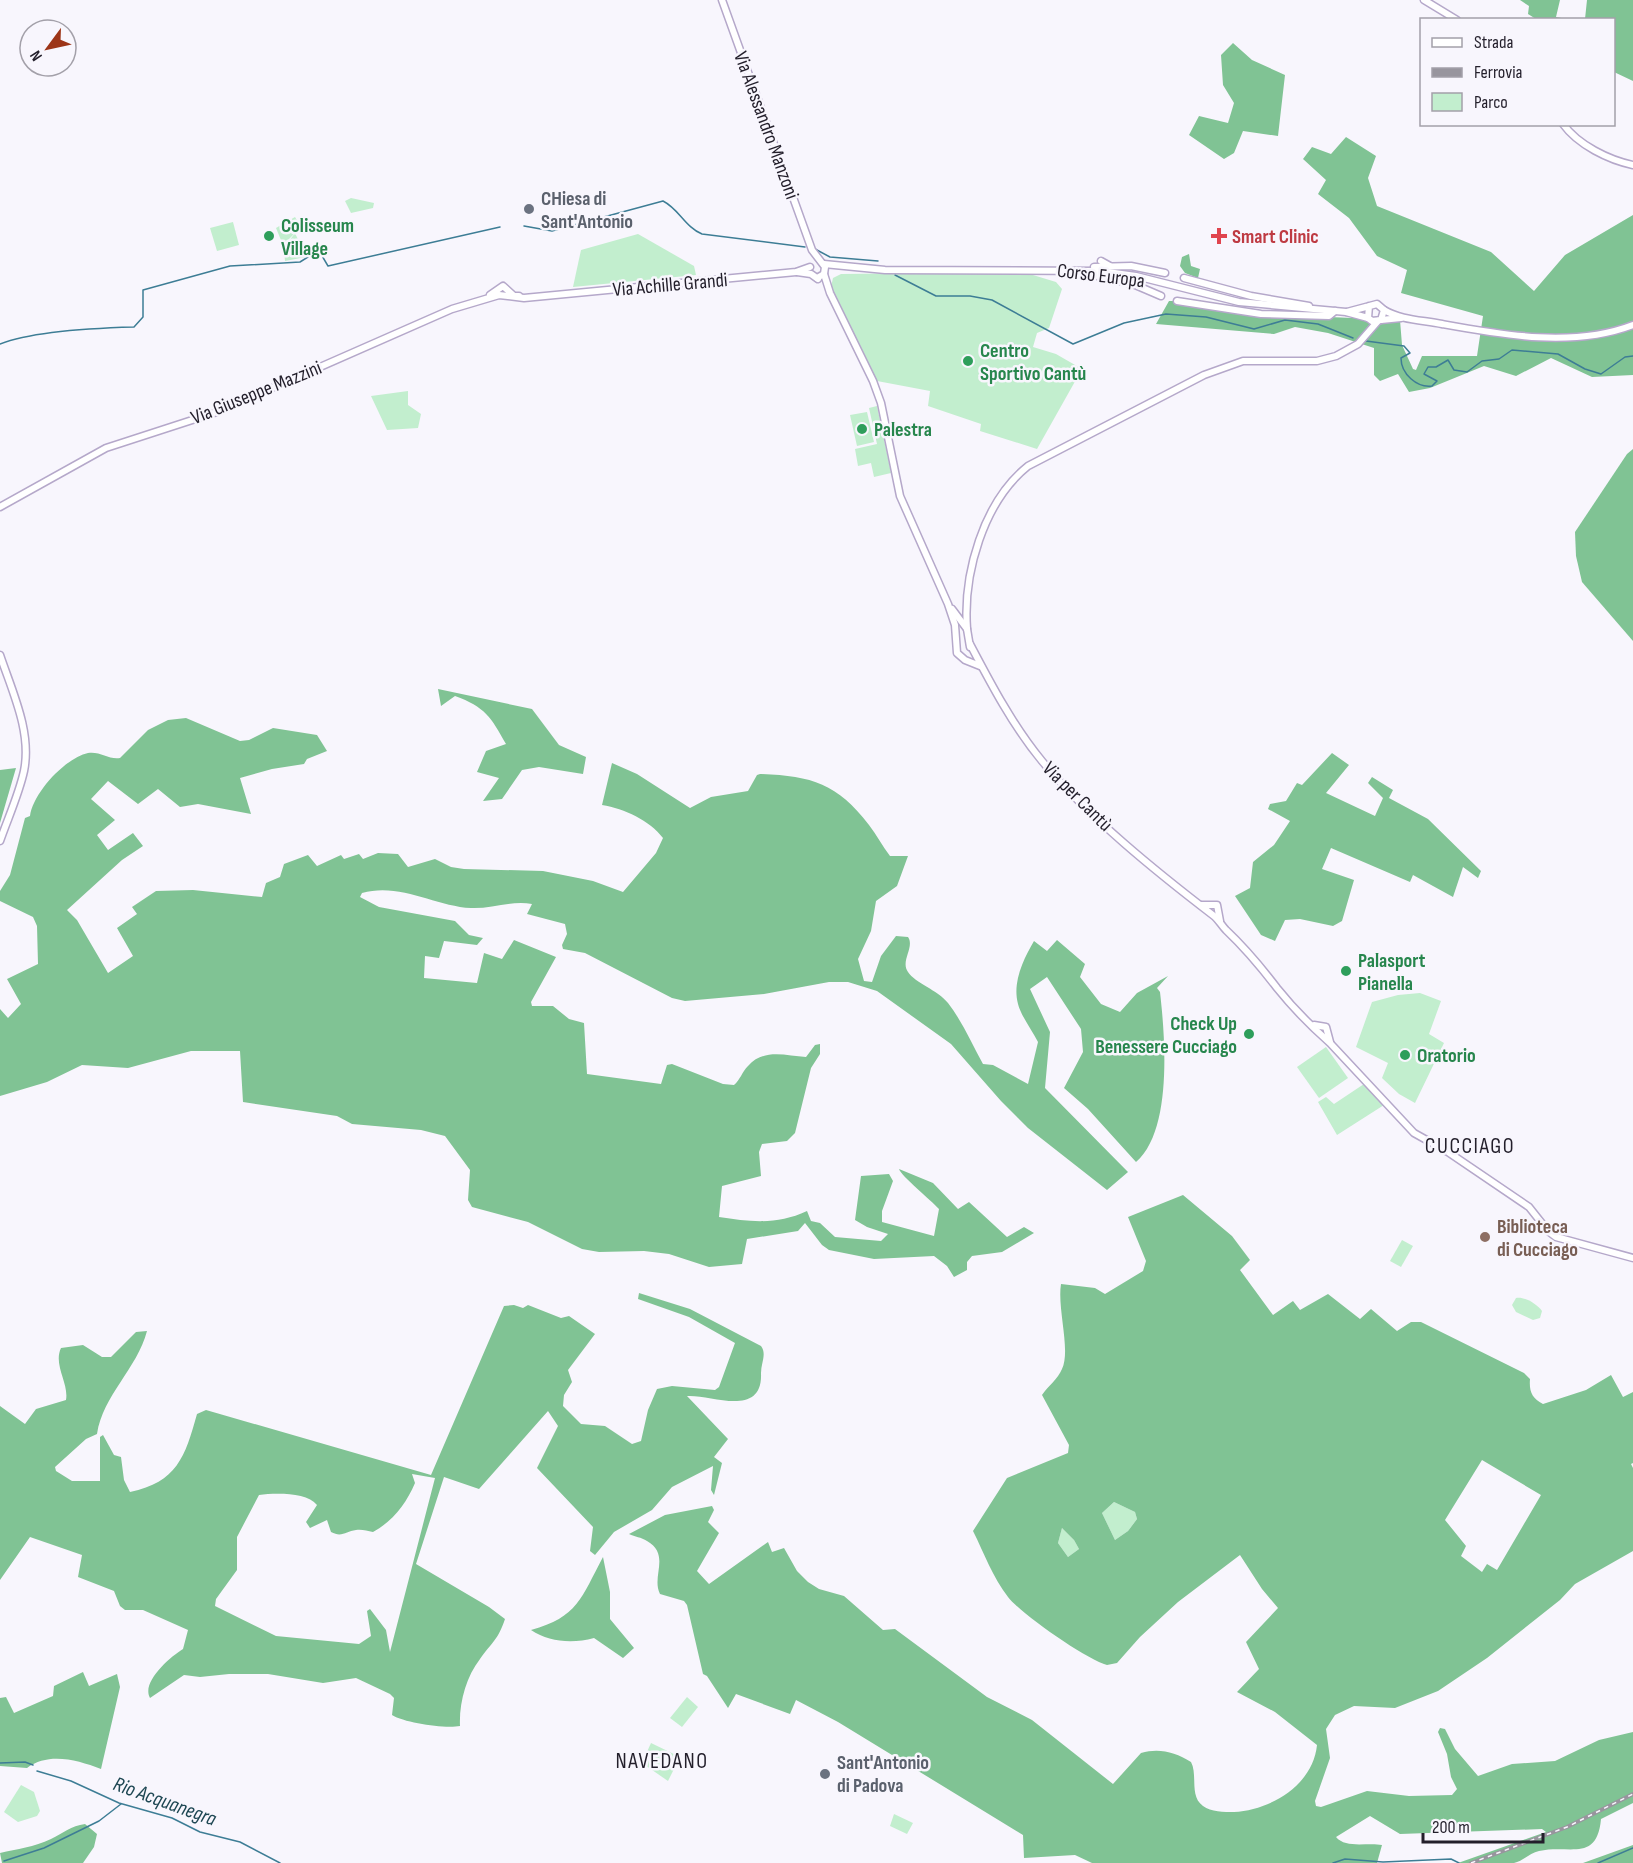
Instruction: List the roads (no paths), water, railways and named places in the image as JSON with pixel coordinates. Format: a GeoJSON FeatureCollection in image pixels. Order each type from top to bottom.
{"type":"FeatureCollection","features":[{"type":"Feature","properties":{"kind":"main road","name":"Via Alessandro Manzoni"},"geometry":{"type":"LineString","coordinates":[[722,0],[812,250],[815,268],[824,274],[830,293]]}},
{"type":"Feature","properties":{"kind":"main road"},"geometry":{"type":"LineString","coordinates":[[1424,0],[1453,18]]}},
{"type":"Feature","properties":{"kind":"main road"},"geometry":{"type":"LineString","coordinates":[[1565,126],[1573,135],[1605,155],[1633,165]]}},
{"type":"Feature","properties":{"kind":"main road"},"geometry":{"type":"LineString","coordinates":[[1101,261],[1110,266]]}},
{"type":"Feature","properties":{"kind":"main road"},"geometry":{"type":"LineString","coordinates":[[1066,269],[1131,266],[1165,273]]}},
{"type":"Feature","properties":{"kind":"main road"},"geometry":{"type":"LineString","coordinates":[[815,268],[830,293],[873,381],[889,437],[900,496],[948,604],[958,622],[968,629]]}},
{"type":"Feature","properties":{"kind":"main road","name":"Corso Europa"},"geometry":{"type":"LineString","coordinates":[[815,268],[1100,271],[1148,279],[1239,302],[1346,312],[1379,321],[1404,318]]}},
{"type":"Feature","properties":{"kind":"main road","name":"Via Achille Grandi"},"geometry":{"type":"LineString","coordinates":[[502,293],[514,296],[543,296],[796,272],[815,268]]}},
{"type":"Feature","properties":{"kind":"main road","name":"Corso Europa"},"geometry":{"type":"LineString","coordinates":[[824,274],[854,269]]}},
{"type":"Feature","properties":{"kind":"main road"},"geometry":{"type":"LineString","coordinates":[[1066,269],[1091,277],[1133,284],[1161,296]]}},
{"type":"Feature","properties":{"kind":"main road"},"geometry":{"type":"LineString","coordinates":[[1185,278],[1251,296],[1285,300],[1321,310]]}},
{"type":"Feature","properties":{"kind":"main road","name":"Via Giuseppe Mazzini"},"geometry":{"type":"LineString","coordinates":[[0,507],[106,448],[220,411],[437,315],[502,293]]}},
{"type":"Feature","properties":{"kind":"main road"},"geometry":{"type":"LineString","coordinates":[[1177,301],[1261,314],[1329,316],[1335,311]]}},
{"type":"Feature","properties":{"kind":"main road","name":"Corso Europa"},"geometry":{"type":"LineString","coordinates":[[1346,312],[1377,304],[1404,318],[1503,335],[1561,338],[1616,332],[1633,325]]}},
{"type":"Feature","properties":{"kind":"main road"},"geometry":{"type":"LineString","coordinates":[[1368,331],[1369,319],[1366,312],[1369,306]]}},
{"type":"Feature","properties":{"kind":"main road"},"geometry":{"type":"LineString","coordinates":[[968,660],[970,644],[966,611],[973,560],[985,528],[1001,499],[1022,471],[1064,446],[1223,367],[1243,361],[1268,359],[1317,361],[1347,351],[1379,321],[1384,309]]}},
{"type":"Feature","properties":{"kind":"main road"},"geometry":{"type":"LineString","coordinates":[[966,611],[958,622],[957,653],[980,666]]}},
{"type":"Feature","properties":{"kind":"main road","name":"Via per Cantù"},"geometry":{"type":"LineString","coordinates":[[970,644],[980,666],[1027,740],[1052,772],[1124,841],[1199,905],[1209,907]]}},
{"type":"Feature","properties":{"kind":"main road"},"geometry":{"type":"LineString","coordinates":[[0,655],[22,725],[26,746],[24,771],[0,841]]}},
{"type":"Feature","properties":{"kind":"main road"},"geometry":{"type":"LineString","coordinates":[[1215,915],[1217,905],[1209,907],[1221,925],[1250,952],[1284,996],[1423,1140],[1448,1152],[1522,1203],[1556,1237],[1633,1258]]}},
{"type":"Feature","properties":{"kind":"waterway"},"geometry":{"type":"LineString","coordinates":[[524,226],[552,231],[663,201],[702,234],[805,247]]}},
{"type":"Feature","properties":{"kind":"waterway"},"geometry":{"type":"LineString","coordinates":[[0,344],[47,333],[134,327],[143,317],[143,290],[230,266],[300,262],[316,252],[321,254],[328,266],[500,227]]}},
{"type":"Feature","properties":{"kind":"waterway"},"geometry":{"type":"LineString","coordinates":[[815,249],[830,257],[878,261]]}},
{"type":"Feature","properties":{"kind":"waterway"},"geometry":{"type":"LineString","coordinates":[[895,275],[936,296],[970,296],[992,300],[1073,344],[1124,323],[1166,314],[1206,317],[1254,329],[1285,320],[1318,324],[1353,338]]}},
{"type":"Feature","properties":{"kind":"waterway"},"geometry":{"type":"LineString","coordinates":[[1366,341],[1404,346],[1410,353],[1401,358],[1404,369],[1411,379],[1426,386],[1432,386],[1437,381],[1424,374],[1428,367],[1436,367],[1448,360],[1454,370],[1467,372],[1482,361],[1499,359],[1512,350],[1558,354],[1585,369],[1601,374],[1625,357],[1633,356]]}},
{"type":"Feature","properties":{"kind":"waterway","name":"Rio Acquanegra"},"geometry":{"type":"LineString","coordinates":[[0,1763],[25,1762],[33,1765]]}},
{"type":"Feature","properties":{"kind":"waterway","name":"Rio Acquanegra"},"geometry":{"type":"LineString","coordinates":[[37,1771],[71,1781],[119,1803],[172,1818],[200,1832],[240,1842],[280,1863]]}},
{"type":"Feature","properties":{"kind":"waterway"},"geometry":{"type":"LineString","coordinates":[[4,1861],[44,1848],[99,1821],[121,1804]]}},
{"type":"Feature","properties":{"kind":"waterway","name":"Rio Acquanegra"},"geometry":{"type":"LineString","coordinates":[[1598,1863],[1633,1848]]}},
{"type":"Feature","properties":{"kind":"waterway","name":"Rio Acquanegra"},"geometry":{"type":"LineString","coordinates":[[1333,1863],[1345,1859],[1383,1862],[1451,1859],[1459,1863]]}},
{"type":"Feature","properties":{"kind":"railway"},"geometry":{"type":"LineString","coordinates":[[1471,1863],[1567,1827],[1633,1794]]}},
{"type":"Feature","properties":{"kind":"place","name":"CHiesa di Sant'Antonio"},"geometry":{"type":"Point","coordinates":[529,209]}},
{"type":"Feature","properties":{"kind":"place","name":"Colisseum Village"},"geometry":{"type":"Point","coordinates":[269,236]}},
{"type":"Feature","properties":{"kind":"place","name":"Smart Clinic"},"geometry":{"type":"Point","coordinates":[1219,236]}},
{"type":"Feature","properties":{"kind":"place","name":"Centro Sportivo Cantù"},"geometry":{"type":"Point","coordinates":[968,361]}},
{"type":"Feature","properties":{"kind":"place","name":"Palestra"},"geometry":{"type":"Point","coordinates":[862,429]}},
{"type":"Feature","properties":{"kind":"place","name":"Palasport Pianella"},"geometry":{"type":"Point","coordinates":[1346,971]}},
{"type":"Feature","properties":{"kind":"place","name":"Check Up Benessere Cucciago"},"geometry":{"type":"Point","coordinates":[1249,1034]}},
{"type":"Feature","properties":{"kind":"place","name":"Oratorio"},"geometry":{"type":"Point","coordinates":[1405,1055]}},
{"type":"Feature","properties":{"kind":"place","name":"Biblioteca di Cucciago"},"geometry":{"type":"Point","coordinates":[1485,1237]}},
{"type":"Feature","properties":{"kind":"place","name":"Sant'Antonio di Padova"},"geometry":{"type":"Point","coordinates":[825,1774]}},
{"type":"Feature","properties":{"kind":"district","name":"CUCCIAGO"},"geometry":{"type":"Point","coordinates":[1470,1145]}},
{"type":"Feature","properties":{"kind":"district","name":"NAVEDANO"},"geometry":{"type":"Point","coordinates":[662,1760]}}]}
